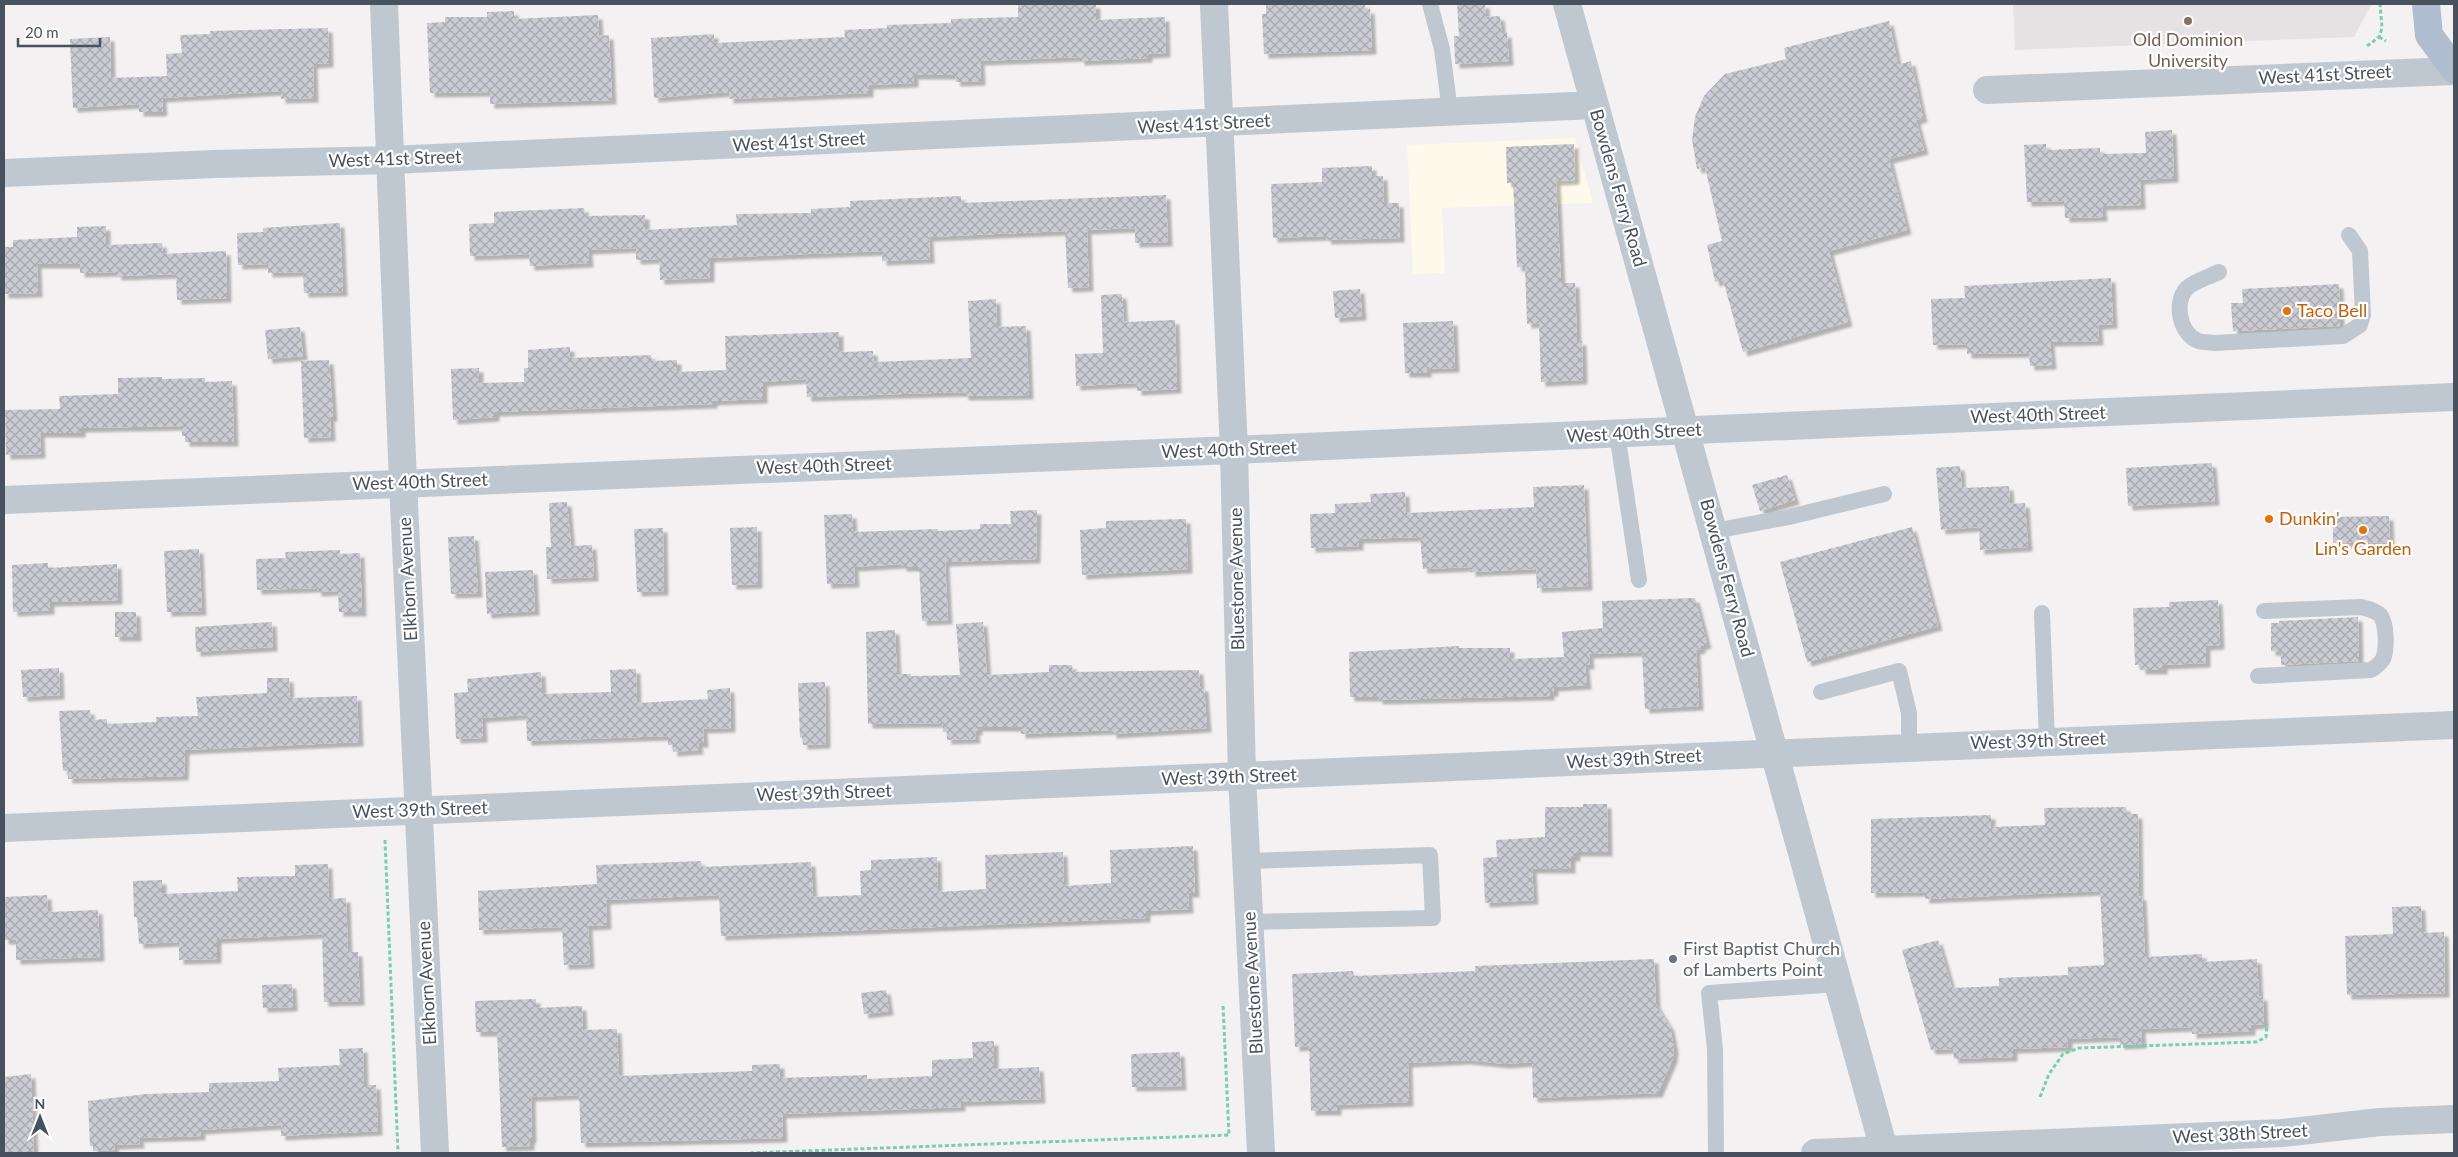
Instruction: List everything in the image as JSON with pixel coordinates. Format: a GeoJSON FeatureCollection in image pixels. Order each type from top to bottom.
{"type":"FeatureCollection","features":[{"type":"Feature","properties":{"kind":"main road"},"geometry":{"type":"LineString","coordinates":[[2426,4],[2429,35],[2454,70]]}},
{"type":"Feature","properties":{"kind":"street","name":"Elkhorn Avenue"},"geometry":{"type":"LineString","coordinates":[[384,4],[392,160],[403,483],[435,1153]]}},
{"type":"Feature","properties":{"kind":"street","name":"Bluestone Avenue"},"geometry":{"type":"LineString","coordinates":[[1214,4],[1234,450],[1242,776],[1261,1153]]}},
{"type":"Feature","properties":{"kind":"street","name":"Bowdens Ferry Road"},"geometry":{"type":"LineString","coordinates":[[1567,4],[1884,1152]]}},
{"type":"Feature","properties":{"kind":"street","name":"West 41st Street"},"geometry":{"type":"LineString","coordinates":[[1986,90],[2454,70]]}},
{"type":"Feature","properties":{"kind":"street","name":"West 41st Street"},"geometry":{"type":"LineString","coordinates":[[4,173],[215,164],[392,160],[1219,124],[1594,105]]}},
{"type":"Feature","properties":{"kind":"street","name":"West 40th Street"},"geometry":{"type":"LineString","coordinates":[[4,500],[1234,450],[2454,397]]}},
{"type":"Feature","properties":{"kind":"street","name":"West 39th Street"},"geometry":{"type":"LineString","coordinates":[[4,828],[2454,725]]}},
{"type":"Feature","properties":{"kind":"street","name":"West 38th Street"},"geometry":{"type":"LineString","coordinates":[[1815,1153],[2160,1146],[2380,1122],[2454,1118]]}},
{"type":"Feature","properties":{"kind":"lane"},"geometry":{"type":"LineString","coordinates":[[1430,4],[1442,49],[1450,112]]}},
{"type":"Feature","properties":{"kind":"lane"},"geometry":{"type":"LineString","coordinates":[[2219,272],[2188,287],[2182,296],[2182,321],[2187,333],[2197,341],[2215,343],[2343,336],[2360,325],[2363,315],[2360,251],[2349,235]]}},
{"type":"Feature","properties":{"kind":"lane"},"geometry":{"type":"LineString","coordinates":[[1617,433],[1639,580]]}},
{"type":"Feature","properties":{"kind":"lane"},"geometry":{"type":"LineString","coordinates":[[1714,531],[1789,517],[1884,494]]}},
{"type":"Feature","properties":{"kind":"lane"},"geometry":{"type":"LineString","coordinates":[[2258,676],[2371,670],[2379,664],[2385,648],[2384,626],[2381,616],[2374,611],[2361,607],[2264,611]]}},
{"type":"Feature","properties":{"kind":"lane"},"geometry":{"type":"LineString","coordinates":[[2042,613],[2047,741]]}},
{"type":"Feature","properties":{"kind":"lane"},"geometry":{"type":"LineString","coordinates":[[1821,692],[1899,671],[1909,713],[1909,747]]}},
{"type":"Feature","properties":{"kind":"lane"},"geometry":{"type":"LineString","coordinates":[[1246,862],[1430,855],[1433,918],[1249,922]]}},
{"type":"Feature","properties":{"kind":"lane"},"geometry":{"type":"LineString","coordinates":[[1716,1153],[1715,1049],[1709,993],[1838,984]]}},
{"type":"Feature","properties":{"kind":"path"},"geometry":{"type":"LineString","coordinates":[[2364,48],[2379,37],[2382,28],[2380,4]]}},
{"type":"Feature","properties":{"kind":"path"},"geometry":{"type":"LineString","coordinates":[[2379,37],[2386,41]]}},
{"type":"Feature","properties":{"kind":"path"},"geometry":{"type":"LineString","coordinates":[[375,839],[384,838],[398,1153]]}},
{"type":"Feature","properties":{"kind":"path"},"geometry":{"type":"LineString","coordinates":[[750,1153],[1229,1135],[1223,1000]]}},
{"type":"Feature","properties":{"kind":"path"},"geometry":{"type":"LineString","coordinates":[[2040,1097],[2049,1074],[2063,1054],[2079,1048],[2256,1042],[2266,1037],[2267,1024]]}},
{"type":"Feature","properties":{"kind":"shaded area","name":"Old Dominion University"},"geometry":{"type":"Polygon","coordinates":[[[2013,4],[2371,5],[2354,37],[2015,50],[2013,4]]]}},
{"type":"Feature","properties":{"kind":"shaded area"},"geometry":{"type":"Polygon","coordinates":[[[1575,138],[1593,203],[1442,208],[1445,273],[1413,274],[1407,145],[1575,138]]]}},
{"type":"Feature","properties":{"kind":"building"},"geometry":{"type":"Polygon","coordinates":[[[1018,4],[1096,4],[1096,20],[1165,17],[1166,53],[1148,54],[1148,58],[1080,61],[1080,57],[980,61],[981,81],[956,82],[955,75],[914,75],[914,83],[869,85],[869,93],[729,99],[729,92],[654,98],[651,38],[714,34],[714,43],[845,37],[844,30],[887,28],[887,25],[951,23],[951,19],[1018,17],[1018,4]]]}},
{"type":"Feature","properties":{"kind":"building"},"geometry":{"type":"Polygon","coordinates":[[[1266,4],[1365,4],[1365,10],[1370,9],[1372,50],[1264,54],[1262,14],[1266,14],[1266,4]]]}},
{"type":"Feature","properties":{"kind":"building"},"geometry":{"type":"Polygon","coordinates":[[[1457,4],[1485,4],[1486,17],[1500,16],[1502,34],[1507,33],[1509,61],[1455,64],[1454,36],[1459,36],[1457,4]]]}},
{"type":"Feature","properties":{"kind":"building"},"geometry":{"type":"Polygon","coordinates":[[[514,11],[514,19],[598,15],[599,36],[609,35],[612,100],[490,104],[490,92],[430,93],[427,23],[445,22],[445,17],[487,17],[487,12],[514,11]]]}},
{"type":"Feature","properties":{"kind":"building"},"geometry":{"type":"Polygon","coordinates":[[[1889,21],[1898,65],[1911,61],[1923,118],[1916,120],[1924,150],[1889,159],[1907,230],[1829,251],[1848,322],[1743,352],[1723,280],[1715,282],[1707,245],[1722,241],[1705,167],[1697,169],[1692,140],[1695,117],[1704,96],[1725,74],[1786,59],[1784,48],[1889,21]]]}},
{"type":"Feature","properties":{"kind":"building"},"geometry":{"type":"Polygon","coordinates":[[[328,28],[329,63],[313,64],[314,98],[281,99],[281,91],[162,98],[163,111],[160,112],[139,112],[139,104],[73,108],[70,39],[110,37],[111,78],[167,76],[166,54],[182,53],[180,35],[210,34],[210,31],[328,28]]]}},
{"type":"Feature","properties":{"kind":"building"},"geometry":{"type":"Polygon","coordinates":[[[2172,130],[2174,178],[2140,180],[2141,205],[2102,206],[2103,217],[2065,218],[2064,201],[2027,202],[2024,145],[2046,144],[2046,150],[2100,148],[2100,154],[2146,153],[2145,132],[2172,130]]]}},
{"type":"Feature","properties":{"kind":"building"},"geometry":{"type":"Polygon","coordinates":[[[1574,144],[1575,180],[1556,181],[1561,283],[1575,283],[1577,341],[1582,341],[1583,380],[1541,382],[1539,323],[1527,324],[1525,267],[1517,267],[1513,183],[1507,183],[1506,147],[1574,144]]]}},
{"type":"Feature","properties":{"kind":"building"},"geometry":{"type":"Polygon","coordinates":[[[1372,166],[1372,176],[1383,176],[1384,203],[1399,203],[1400,238],[1327,240],[1326,236],[1273,238],[1271,184],[1322,182],[1322,168],[1372,166]]]}},
{"type":"Feature","properties":{"kind":"building"},"geometry":{"type":"Polygon","coordinates":[[[1166,195],[1168,242],[1135,243],[1135,228],[1087,230],[1089,287],[1068,288],[1065,231],[929,237],[930,259],[882,261],[882,251],[710,258],[710,278],[660,280],[659,259],[636,260],[636,248],[588,250],[589,263],[530,266],[529,254],[470,256],[469,224],[494,223],[494,212],[584,208],[585,216],[645,215],[645,230],[737,225],[736,214],[811,213],[811,209],[850,207],[850,201],[961,196],[961,203],[1166,195]]]}},
{"type":"Feature","properties":{"kind":"building"},"geometry":{"type":"Polygon","coordinates":[[[340,223],[343,292],[304,293],[303,272],[268,273],[268,264],[238,265],[237,233],[263,232],[263,228],[340,223]]]}},
{"type":"Feature","properties":{"kind":"building"},"geometry":{"type":"Polygon","coordinates":[[[106,226],[106,245],[162,243],[163,254],[226,251],[227,298],[177,300],[176,274],[117,276],[117,272],[80,273],[80,264],[37,264],[38,293],[4,294],[4,247],[13,247],[13,240],[77,237],[77,227],[106,226]]]}},
{"type":"Feature","properties":{"kind":"building"},"geometry":{"type":"Polygon","coordinates":[[[2111,278],[2113,324],[2098,325],[2099,341],[2050,342],[2052,365],[2030,366],[2029,353],[1967,354],[1967,344],[1933,345],[1931,299],[1965,298],[1964,286],[2111,278]]]}},
{"type":"Feature","properties":{"kind":"building","name":"Taco Bell"},"geometry":{"type":"Polygon","coordinates":[[[2339,284],[2340,326],[2233,331],[2231,303],[2243,303],[2242,289],[2339,284]]]}},
{"type":"Feature","properties":{"kind":"building"},"geometry":{"type":"Polygon","coordinates":[[[1360,289],[1362,316],[1335,318],[1333,291],[1360,289]]]}},
{"type":"Feature","properties":{"kind":"building"},"geometry":{"type":"Polygon","coordinates":[[[1122,294],[1124,322],[1175,320],[1177,389],[1137,391],[1137,383],[1076,386],[1075,354],[1103,353],[1101,295],[1122,294]]]}},
{"type":"Feature","properties":{"kind":"building"},"geometry":{"type":"Polygon","coordinates":[[[996,299],[997,327],[1026,326],[1029,395],[964,396],[964,392],[807,397],[806,379],[763,382],[763,399],[713,401],[713,404],[495,412],[495,417],[453,420],[451,369],[479,368],[479,383],[524,382],[524,368],[528,368],[528,350],[570,347],[570,358],[651,355],[652,361],[677,360],[677,372],[726,370],[725,336],[839,332],[839,352],[873,351],[874,362],[971,358],[968,301],[996,299]]]}},
{"type":"Feature","properties":{"kind":"building"},"geometry":{"type":"Polygon","coordinates":[[[1453,321],[1455,368],[1427,369],[1427,373],[1405,373],[1403,323],[1453,321]]]}},
{"type":"Feature","properties":{"kind":"building"},"geometry":{"type":"Polygon","coordinates":[[[300,327],[303,356],[268,359],[265,330],[300,327]]]}},
{"type":"Feature","properties":{"kind":"building"},"geometry":{"type":"Polygon","coordinates":[[[329,360],[333,417],[330,417],[331,437],[304,438],[301,361],[329,360]]]}},
{"type":"Feature","properties":{"kind":"building"},"geometry":{"type":"Polygon","coordinates":[[[162,377],[162,379],[205,378],[205,382],[232,381],[234,442],[185,442],[185,436],[182,436],[182,426],[81,428],[81,433],[40,433],[41,454],[6,455],[5,410],[60,409],[59,396],[118,394],[118,378],[162,377]]]}},
{"type":"Feature","properties":{"kind":"building"},"geometry":{"type":"Polygon","coordinates":[[[2212,463],[2215,501],[2128,506],[2126,468],[2212,463]]]}},
{"type":"Feature","properties":{"kind":"building"},"geometry":{"type":"Polygon","coordinates":[[[1960,466],[1962,488],[2009,486],[2010,504],[2025,503],[2028,547],[1980,550],[1979,527],[1941,530],[1936,468],[1960,466]]]}},
{"type":"Feature","properties":{"kind":"building"},"geometry":{"type":"Polygon","coordinates":[[[1787,475],[1795,500],[1760,511],[1752,485],[1787,475]]]}},
{"type":"Feature","properties":{"kind":"building"},"geometry":{"type":"Polygon","coordinates":[[[1584,485],[1588,586],[1537,588],[1536,569],[1471,572],[1471,567],[1423,569],[1420,537],[1359,539],[1359,546],[1311,548],[1310,514],[1335,513],[1335,504],[1371,502],[1370,494],[1405,492],[1406,513],[1534,507],[1533,487],[1584,485]]]}},
{"type":"Feature","properties":{"kind":"building"},"geometry":{"type":"Polygon","coordinates":[[[567,502],[571,546],[592,545],[594,577],[547,579],[546,547],[551,547],[549,503],[567,502]]]}},
{"type":"Feature","properties":{"kind":"building"},"geometry":{"type":"Polygon","coordinates":[[[1037,510],[1036,559],[945,562],[948,620],[922,621],[919,567],[902,567],[902,564],[854,567],[855,583],[827,584],[824,515],[852,514],[853,532],[938,529],[938,531],[980,529],[980,524],[1011,524],[1010,511],[1037,510]]]}},
{"type":"Feature","properties":{"kind":"building"},"geometry":{"type":"Polygon","coordinates":[[[2389,516],[2390,542],[2333,543],[2333,517],[2389,516]]]}},
{"type":"Feature","properties":{"kind":"building"},"geometry":{"type":"Polygon","coordinates":[[[1186,519],[1188,569],[1082,575],[1080,530],[1106,528],[1106,521],[1186,519]]]}},
{"type":"Feature","properties":{"kind":"building"},"geometry":{"type":"Polygon","coordinates":[[[757,527],[758,584],[732,585],[730,528],[757,527]]]}},
{"type":"Feature","properties":{"kind":"building"},"geometry":{"type":"Polygon","coordinates":[[[1912,527],[1938,626],[1807,662],[1780,562],[1912,527]]]}},
{"type":"Feature","properties":{"kind":"building"},"geometry":{"type":"Polygon","coordinates":[[[663,528],[664,591],[637,592],[634,529],[663,528]]]}},
{"type":"Feature","properties":{"kind":"building"},"geometry":{"type":"Polygon","coordinates":[[[474,536],[478,593],[451,594],[448,537],[474,536]]]}},
{"type":"Feature","properties":{"kind":"building"},"geometry":{"type":"Polygon","coordinates":[[[199,549],[202,611],[167,612],[164,551],[199,549]]]}},
{"type":"Feature","properties":{"kind":"building"},"geometry":{"type":"Polygon","coordinates":[[[340,550],[340,554],[360,553],[362,612],[339,612],[338,591],[317,592],[317,588],[257,590],[256,559],[286,558],[285,552],[340,550]]]}},
{"type":"Feature","properties":{"kind":"building"},"geometry":{"type":"Polygon","coordinates":[[[48,563],[48,568],[117,564],[118,600],[50,602],[50,610],[13,612],[12,565],[48,563]]]}},
{"type":"Feature","properties":{"kind":"building"},"geometry":{"type":"Polygon","coordinates":[[[533,570],[535,611],[487,614],[485,572],[533,570]]]}},
{"type":"Feature","properties":{"kind":"building"},"geometry":{"type":"Polygon","coordinates":[[[1695,598],[1707,644],[1701,646],[1701,649],[1696,650],[1699,706],[1645,709],[1642,652],[1589,654],[1590,665],[1585,665],[1587,685],[1554,687],[1554,692],[1550,692],[1550,696],[1378,700],[1378,697],[1350,697],[1349,652],[1459,646],[1459,648],[1510,648],[1510,659],[1564,657],[1562,632],[1603,628],[1602,601],[1695,598]]]}},
{"type":"Feature","properties":{"kind":"building"},"geometry":{"type":"Polygon","coordinates":[[[2218,600],[2220,645],[2206,646],[2206,663],[2163,665],[2163,670],[2141,670],[2141,665],[2135,665],[2133,608],[2169,607],[2169,602],[2218,600]]]}},
{"type":"Feature","properties":{"kind":"building"},"geometry":{"type":"Polygon","coordinates":[[[115,612],[136,612],[137,637],[115,637],[115,612]]]}},
{"type":"Feature","properties":{"kind":"building"},"geometry":{"type":"Polygon","coordinates":[[[2358,617],[2359,661],[2281,665],[2281,652],[2271,651],[2271,623],[2358,617]]]}},
{"type":"Feature","properties":{"kind":"building"},"geometry":{"type":"Polygon","coordinates":[[[272,622],[273,647],[196,652],[195,627],[272,622]]]}},
{"type":"Feature","properties":{"kind":"building"},"geometry":{"type":"Polygon","coordinates":[[[983,622],[987,675],[1049,672],[1049,665],[1072,665],[1073,672],[1199,670],[1200,687],[1204,687],[1207,728],[1112,734],[1112,730],[1021,734],[1021,727],[978,727],[978,731],[975,731],[976,739],[947,740],[947,732],[943,732],[942,723],[868,724],[866,632],[895,630],[897,674],[911,674],[911,676],[960,675],[956,624],[983,622]]]}},
{"type":"Feature","properties":{"kind":"building"},"geometry":{"type":"Polygon","coordinates":[[[59,668],[60,695],[23,697],[21,670],[59,668]]]}},
{"type":"Feature","properties":{"kind":"building"},"geometry":{"type":"Polygon","coordinates":[[[636,669],[637,703],[708,699],[707,690],[730,688],[731,728],[703,729],[704,743],[698,743],[699,750],[673,752],[673,745],[668,745],[668,736],[527,741],[526,715],[482,718],[483,738],[456,739],[454,693],[468,692],[467,679],[541,672],[542,694],[611,692],[610,670],[636,669]]]}},
{"type":"Feature","properties":{"kind":"building"},"geometry":{"type":"Polygon","coordinates":[[[267,678],[289,678],[290,698],[357,696],[359,742],[185,750],[184,776],[68,779],[68,771],[63,771],[59,711],[90,710],[91,720],[107,719],[107,724],[156,722],[156,717],[198,716],[196,697],[267,693],[267,678]]]}},
{"type":"Feature","properties":{"kind":"building"},"geometry":{"type":"Polygon","coordinates":[[[825,682],[826,744],[803,745],[802,737],[800,738],[798,683],[825,682]]]}},
{"type":"Feature","properties":{"kind":"building"},"geometry":{"type":"Polygon","coordinates":[[[1583,804],[1607,804],[1608,852],[1576,852],[1576,857],[1571,857],[1571,869],[1532,869],[1534,900],[1485,903],[1483,858],[1497,857],[1496,840],[1545,837],[1545,807],[1583,807],[1583,804]]]}},
{"type":"Feature","properties":{"kind":"building"},"geometry":{"type":"Polygon","coordinates":[[[2126,807],[2127,814],[2138,814],[2139,896],[2142,896],[2145,957],[2202,954],[2202,962],[2257,959],[2259,997],[2263,996],[2264,1024],[2251,1025],[2251,1031],[2192,1034],[2192,1027],[2141,1029],[2142,1044],[2120,1045],[2119,1037],[2068,1039],[2068,1047],[2013,1049],[2013,1057],[1954,1059],[1953,1049],[1931,1050],[1902,950],[1938,940],[1952,988],[1999,986],[1999,978],[2068,975],[2068,967],[2104,965],[2100,891],[1925,899],[1925,892],[1871,893],[1871,819],[1991,815],[1991,827],[2045,825],[2044,808],[2126,807]]]}},
{"type":"Feature","properties":{"kind":"building"},"geometry":{"type":"Polygon","coordinates":[[[1193,846],[1195,893],[1188,893],[1189,909],[1146,911],[1146,918],[721,936],[719,895],[606,900],[607,925],[588,926],[590,964],[564,965],[562,927],[479,930],[478,891],[597,884],[596,865],[701,861],[702,867],[811,862],[813,897],[861,895],[860,871],[871,870],[871,860],[937,857],[938,892],[986,889],[985,855],[1063,852],[1064,886],[1111,883],[1110,850],[1193,846]]]}},
{"type":"Feature","properties":{"kind":"building"},"geometry":{"type":"Polygon","coordinates":[[[328,864],[329,899],[346,898],[348,952],[358,952],[360,1001],[324,1002],[322,934],[217,939],[217,959],[179,960],[179,942],[139,944],[137,917],[134,917],[133,881],[162,880],[162,894],[238,891],[237,877],[295,876],[295,865],[328,864]]]}},
{"type":"Feature","properties":{"kind":"building"},"geometry":{"type":"Polygon","coordinates":[[[47,895],[48,912],[98,910],[100,957],[16,960],[16,940],[4,940],[4,897],[47,895]]]}},
{"type":"Feature","properties":{"kind":"building"},"geometry":{"type":"Polygon","coordinates":[[[2421,906],[2422,933],[2444,932],[2445,993],[2347,995],[2345,936],[2393,934],[2392,907],[2421,906]]]}},
{"type":"Feature","properties":{"kind":"building"},"geometry":{"type":"Polygon","coordinates":[[[1654,959],[1656,1004],[1670,1027],[1674,1048],[1673,1058],[1658,1093],[1533,1098],[1532,1062],[1505,1064],[1466,1060],[1408,1063],[1409,1102],[1337,1105],[1337,1111],[1311,1111],[1309,1046],[1295,1047],[1292,974],[1353,971],[1354,976],[1475,971],[1475,966],[1654,959]]]}},
{"type":"Feature","properties":{"kind":"building"},"geometry":{"type":"Polygon","coordinates":[[[292,984],[293,1007],[263,1008],[262,985],[292,984]]]}},
{"type":"Feature","properties":{"kind":"building"},"geometry":{"type":"Polygon","coordinates":[[[886,990],[889,1011],[864,1014],[861,993],[886,990]]]}},
{"type":"Feature","properties":{"kind":"building"},"geometry":{"type":"Polygon","coordinates":[[[536,999],[536,1008],[582,1006],[583,1030],[617,1029],[619,1076],[752,1071],[752,1065],[780,1064],[780,1078],[867,1075],[867,1079],[932,1076],[932,1060],[973,1058],[972,1042],[994,1041],[994,1069],[1039,1067],[1041,1099],[961,1102],[961,1107],[782,1114],[783,1138],[581,1143],[579,1095],[531,1097],[532,1139],[530,1139],[530,1146],[502,1147],[497,1032],[476,1032],[475,1001],[536,999]]]}},
{"type":"Feature","properties":{"kind":"building"},"geometry":{"type":"Polygon","coordinates":[[[363,1048],[364,1085],[376,1085],[378,1131],[281,1136],[281,1125],[201,1130],[201,1136],[139,1138],[140,1144],[114,1145],[115,1150],[93,1151],[93,1146],[90,1146],[88,1101],[146,1094],[209,1092],[209,1083],[279,1081],[278,1068],[340,1065],[339,1049],[363,1048]]]}},
{"type":"Feature","properties":{"kind":"building"},"geometry":{"type":"Polygon","coordinates":[[[1180,1052],[1182,1086],[1132,1087],[1131,1054],[1180,1052]]]}},
{"type":"Feature","properties":{"kind":"building"},"geometry":{"type":"Polygon","coordinates":[[[31,1074],[34,1153],[4,1153],[4,1077],[31,1074]]]}},
{"type":"Feature","properties":{"kind":"place","name":"Old Dominion University"},"geometry":{"type":"Point","coordinates":[2188,21]}},
{"type":"Feature","properties":{"kind":"place","name":"Taco Bell"},"geometry":{"type":"Point","coordinates":[2287,311]}},
{"type":"Feature","properties":{"kind":"place","name":"Dunkin'"},"geometry":{"type":"Point","coordinates":[2269,519]}},
{"type":"Feature","properties":{"kind":"place","name":"Lin's Garden"},"geometry":{"type":"Point","coordinates":[2363,530]}},
{"type":"Feature","properties":{"kind":"place","name":"First Baptist Church of Lamberts Point"},"geometry":{"type":"Point","coordinates":[1673,959]}}]}
